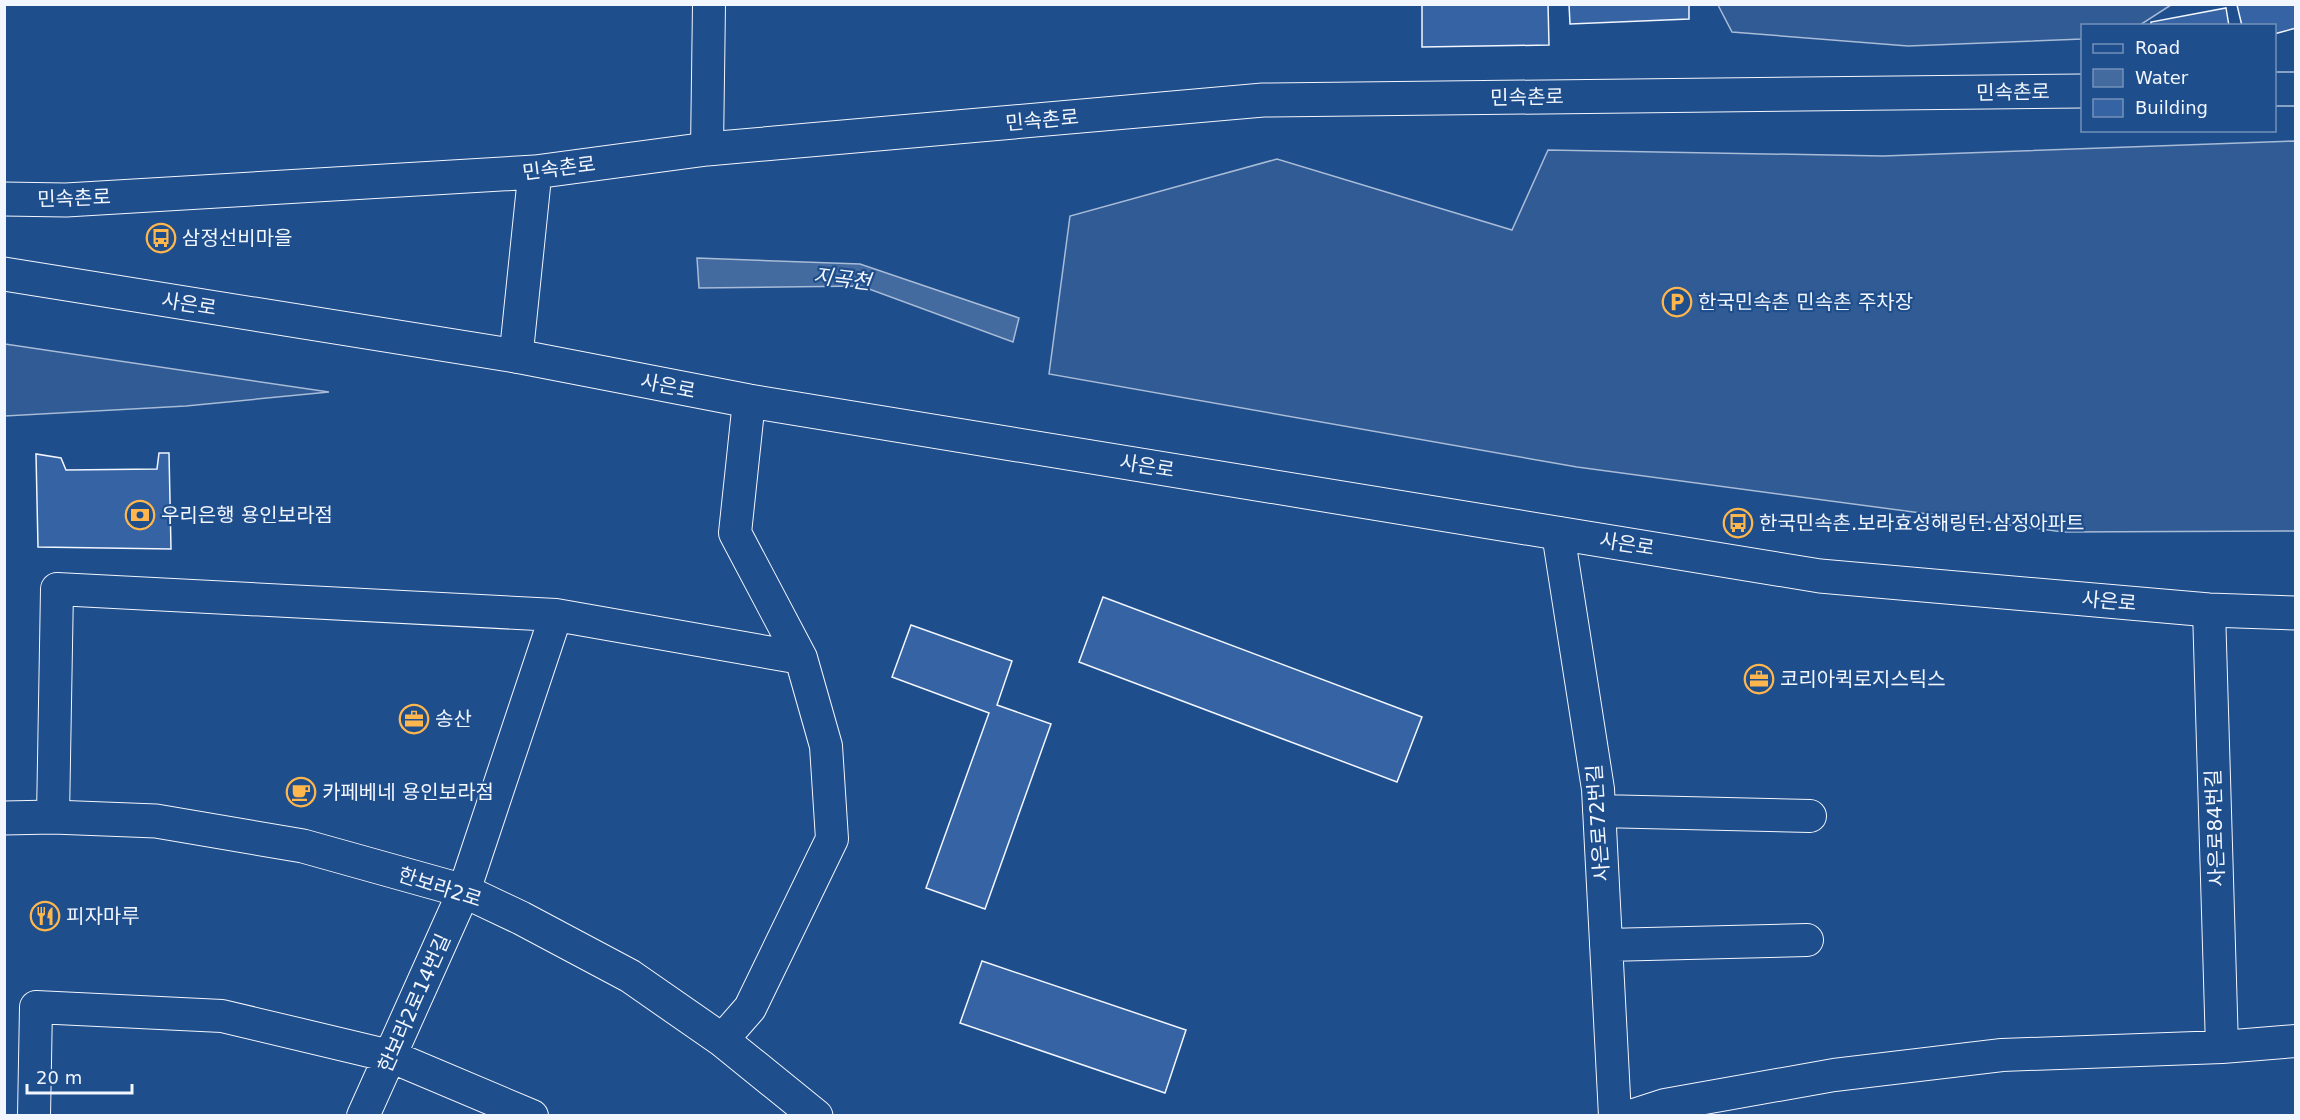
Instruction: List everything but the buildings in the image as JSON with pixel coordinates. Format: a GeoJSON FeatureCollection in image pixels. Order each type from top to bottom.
{"type":"FeatureCollection","features":[{"type":"Feature","properties":{"kind":"street"},"geometry":{"type":"LineString","coordinates":[[706,149],[709,4]]}},
{"type":"Feature","properties":{"kind":"street"},"geometry":{"type":"LineString","coordinates":[[2276,89],[2295,89]]}},
{"type":"Feature","properties":{"kind":"street","name":"민속촌로"},"geometry":{"type":"LineString","coordinates":[[4,199],[78,200],[535,172],[706,149],[1263,100],[2081,91]]}},
{"type":"Feature","properties":{"kind":"street"},"geometry":{"type":"LineString","coordinates":[[516,356],[535,172]]}},
{"type":"Feature","properties":{"kind":"street","name":"사은로"},"geometry":{"type":"LineString","coordinates":[[4,274],[516,356],[749,401],[1820,576],[2209,610],[2295,614]]}},
{"type":"Feature","properties":{"kind":"street"},"geometry":{"type":"LineString","coordinates":[[722,1040],[750,1008],[832,839],[826,746],[801,658],[735,533],[749,401]]}},
{"type":"Feature","properties":{"kind":"street","name":"사은로72번길"},"geometry":{"type":"LineString","coordinates":[[1558,533],[1598,789],[1615,1116]]}},
{"type":"Feature","properties":{"kind":"street"},"geometry":{"type":"LineString","coordinates":[[53,817],[57,589],[556,615],[801,658]]}},
{"type":"Feature","properties":{"kind":"street","name":"사은로84번길"},"geometry":{"type":"LineString","coordinates":[[2209,610],[2222,1047]]}},
{"type":"Feature","properties":{"kind":"street","name":"한보라2로14번길"},"geometry":{"type":"LineString","coordinates":[[363,1116],[464,891],[556,615]]}},
{"type":"Feature","properties":{"kind":"street"},"geometry":{"type":"LineString","coordinates":[[1599,811],[1810,816]]}},
{"type":"Feature","properties":{"kind":"street","name":"한보라2로"},"geometry":{"type":"LineString","coordinates":[[4,818],[53,817],[156,821],[303,846],[464,891],[521,918],[630,976],[722,1040],[816,1116]]}},
{"type":"Feature","properties":{"kind":"street"},"geometry":{"type":"LineString","coordinates":[[1606,945],[1807,940]]}},
{"type":"Feature","properties":{"kind":"street"},"geometry":{"type":"LineString","coordinates":[[34,1116],[36,1007],[222,1016],[390,1056],[532,1116]]}},
{"type":"Feature","properties":{"kind":"street"},"geometry":{"type":"LineString","coordinates":[[1631,1116],[1665,1105],[1834,1074],[2002,1055],[2222,1047],[2295,1041]]}},
{"type":"Feature","properties":{"kind":"shaded area"},"geometry":{"type":"Polygon","coordinates":[[[1718,5],[2171,5],[2142,24],[2081,24],[2081,39],[1908,46],[1732,32],[1718,5]]]}},
{"type":"Feature","properties":{"kind":"shaded area","name":"한국민속촌 민속촌 주차장"},"geometry":{"type":"Polygon","coordinates":[[[2295,141],[2295,531],[2063,532],[1577,467],[1049,374],[1070,216],[1277,159],[1512,230],[1548,150],[1883,156],[2295,141]]]}},
{"type":"Feature","properties":{"kind":"shaded area"},"geometry":{"type":"Polygon","coordinates":[[[5,344],[329,392],[186,406],[5,416],[5,344]]]}},
{"type":"Feature","properties":{"kind":"water","name":"지곡천"},"geometry":{"type":"Polygon","coordinates":[[[697,258],[860,264],[1019,318],[1013,342],[861,286],[699,288],[697,258]]]}},
{"type":"Feature","properties":{"kind":"place","name":"삼정선비마을"},"geometry":{"type":"Point","coordinates":[161,238]}},
{"type":"Feature","properties":{"kind":"place","name":"한국민속촌 민속촌 주차장"},"geometry":{"type":"Point","coordinates":[1677,302]}},
{"type":"Feature","properties":{"kind":"place","name":"우리은행 용인보라점"},"geometry":{"type":"Point","coordinates":[140,515]}},
{"type":"Feature","properties":{"kind":"place","name":"한국민속촌.보라효성해링턴.삼정아파트"},"geometry":{"type":"Point","coordinates":[1738,523]}},
{"type":"Feature","properties":{"kind":"place","name":"코리아퀵로지스틱스"},"geometry":{"type":"Point","coordinates":[1759,679]}},
{"type":"Feature","properties":{"kind":"place","name":"송산"},"geometry":{"type":"Point","coordinates":[414,719]}},
{"type":"Feature","properties":{"kind":"place","name":"카페베네 용인보라점"},"geometry":{"type":"Point","coordinates":[301,792]}},
{"type":"Feature","properties":{"kind":"place","name":"피자마루"},"geometry":{"type":"Point","coordinates":[45,916]}}]}
